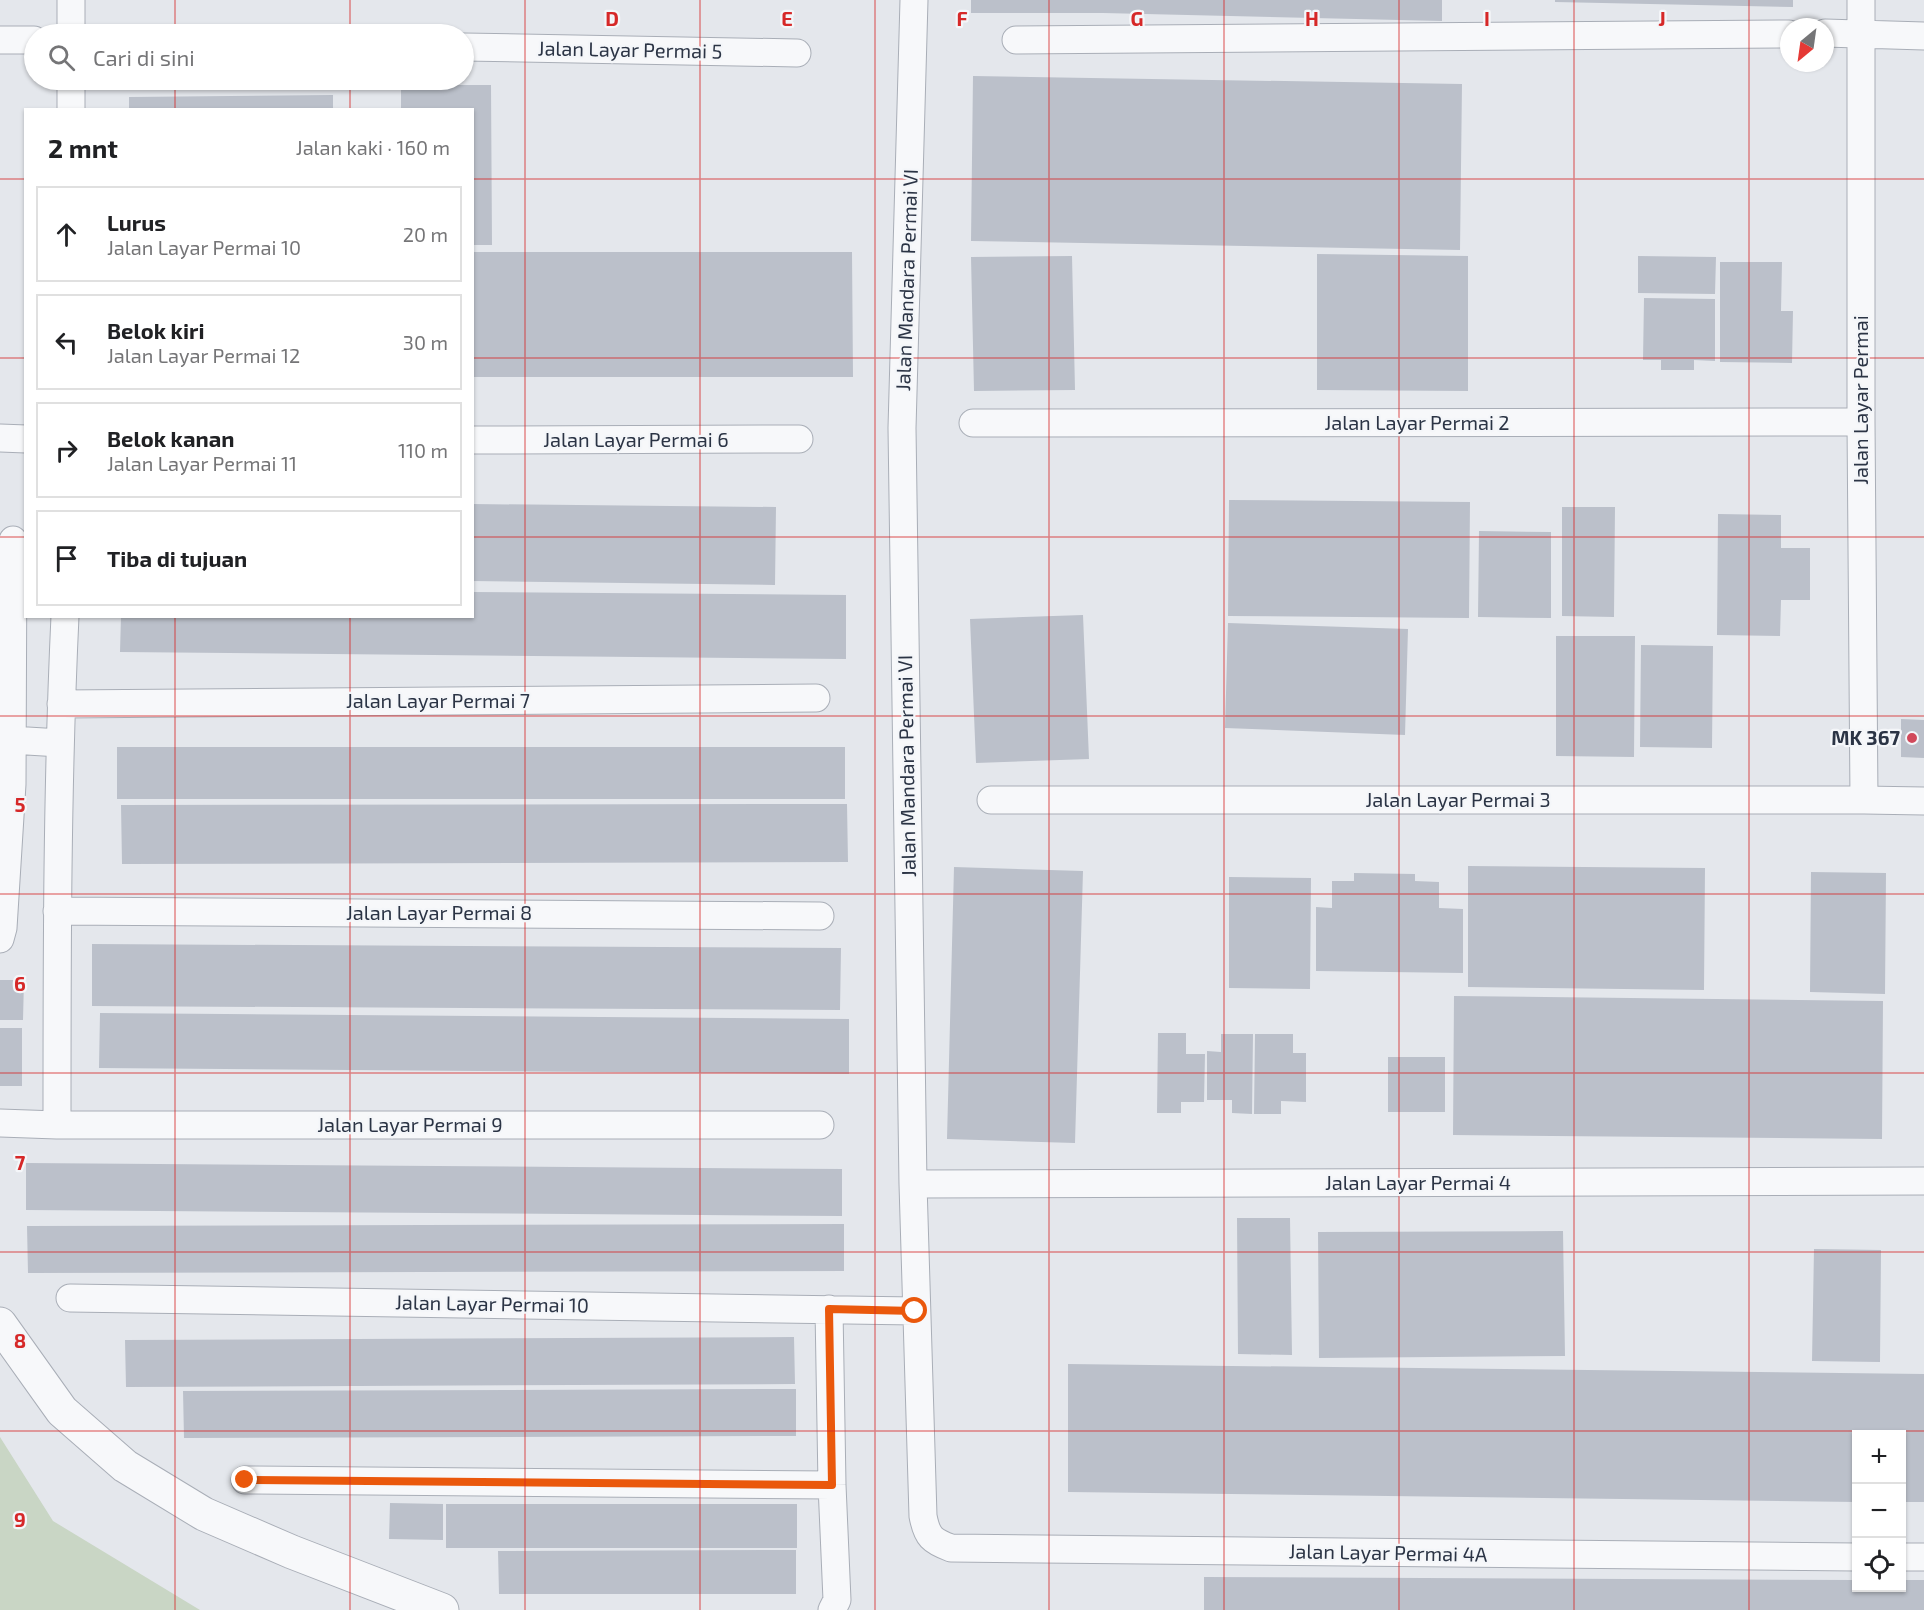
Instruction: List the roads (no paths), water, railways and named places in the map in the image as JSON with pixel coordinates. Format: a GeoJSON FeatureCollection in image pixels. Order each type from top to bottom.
{"type":"FeatureCollection","features":[{"type":"Feature","properties":{"kind":"street"},"geometry":{"type":"LineString","coordinates":[[71,0],[71,24]]}},
{"type":"Feature","properties":{"kind":"street","name":"Jalan Mandara Permai VI"},"geometry":{"type":"LineString","coordinates":[[914,0],[902,428],[915,1311],[923,1516],[926,1532]]}},
{"type":"Feature","properties":{"kind":"street","name":"Jalan Layar Permai"},"geometry":{"type":"LineString","coordinates":[[1861,0],[1864,800]]}},
{"type":"Feature","properties":{"kind":"street"},"geometry":{"type":"LineString","coordinates":[[1834,33],[1924,36]]}},
{"type":"Feature","properties":{"kind":"street"},"geometry":{"type":"LineString","coordinates":[[1016,40],[1780,34]]}},
{"type":"Feature","properties":{"kind":"street"},"geometry":{"type":"LineString","coordinates":[[0,40],[24,40]]}},
{"type":"Feature","properties":{"kind":"street","name":"Jalan Layar Permai 5"},"geometry":{"type":"LineString","coordinates":[[474,47],[797,53]]}},
{"type":"Feature","properties":{"kind":"street"},"geometry":{"type":"LineString","coordinates":[[71,90],[71,108]]}},
{"type":"Feature","properties":{"kind":"street","name":"Jalan Layar Permai 2"},"geometry":{"type":"LineString","coordinates":[[973,423],[1861,422]]}},
{"type":"Feature","properties":{"kind":"street"},"geometry":{"type":"LineString","coordinates":[[0,438],[24,439]]}},
{"type":"Feature","properties":{"kind":"street","name":"Jalan Layar Permai 6"},"geometry":{"type":"LineString","coordinates":[[474,441],[799,439]]}},
{"type":"Feature","properties":{"kind":"street"},"geometry":{"type":"LineString","coordinates":[[0,939],[3,928],[6,784],[12,740],[6,618],[13,540]]}},
{"type":"Feature","properties":{"kind":"street"},"geometry":{"type":"LineString","coordinates":[[57,1125],[57,911],[65,618]]}},
{"type":"Feature","properties":{"kind":"street","name":"Jalan Layar Permai 7"},"geometry":{"type":"LineString","coordinates":[[61,704],[816,698]]}},
{"type":"Feature","properties":{"kind":"street"},"geometry":{"type":"LineString","coordinates":[[12,740],[60,743]]}},
{"type":"Feature","properties":{"kind":"street","name":"Jalan Layar Permai 3"},"geometry":{"type":"LineString","coordinates":[[991,800],[1924,801]]}},
{"type":"Feature","properties":{"kind":"street","name":"Jalan Layar Permai 8"},"geometry":{"type":"LineString","coordinates":[[57,911],[820,916]]}},
{"type":"Feature","properties":{"kind":"street","name":"Jalan Layar Permai 9"},"geometry":{"type":"LineString","coordinates":[[0,1123],[57,1125],[820,1125]]}},
{"type":"Feature","properties":{"kind":"street","name":"Jalan Layar Permai 4"},"geometry":{"type":"LineString","coordinates":[[913,1184],[1924,1181]]}},
{"type":"Feature","properties":{"kind":"street","name":"Jalan Layar Permai 10"},"geometry":{"type":"LineString","coordinates":[[70,1298],[915,1311]]}},
{"type":"Feature","properties":{"kind":"street"},"geometry":{"type":"LineString","coordinates":[[829,1309],[832,1485],[837,1600],[832,1610]]}},
{"type":"Feature","properties":{"kind":"street"},"geometry":{"type":"LineString","coordinates":[[0,1324],[62,1411],[125,1466],[204,1514],[292,1552],[442,1610]]}},
{"type":"Feature","properties":{"kind":"street"},"geometry":{"type":"LineString","coordinates":[[245,1480],[832,1485]]}},
{"type":"Feature","properties":{"kind":"street","name":"Jalan Layar Permai 4A"},"geometry":{"type":"LineString","coordinates":[[926,1532],[937,1543],[951,1548],[1852,1557]]}},
{"type":"Feature","properties":{"kind":"street"},"geometry":{"type":"LineString","coordinates":[[1906,1557],[1924,1557]]}},
{"type":"Feature","properties":{"kind":"place","name":"MK 367"},"geometry":{"type":"Point","coordinates":[1912,738]}}]}
